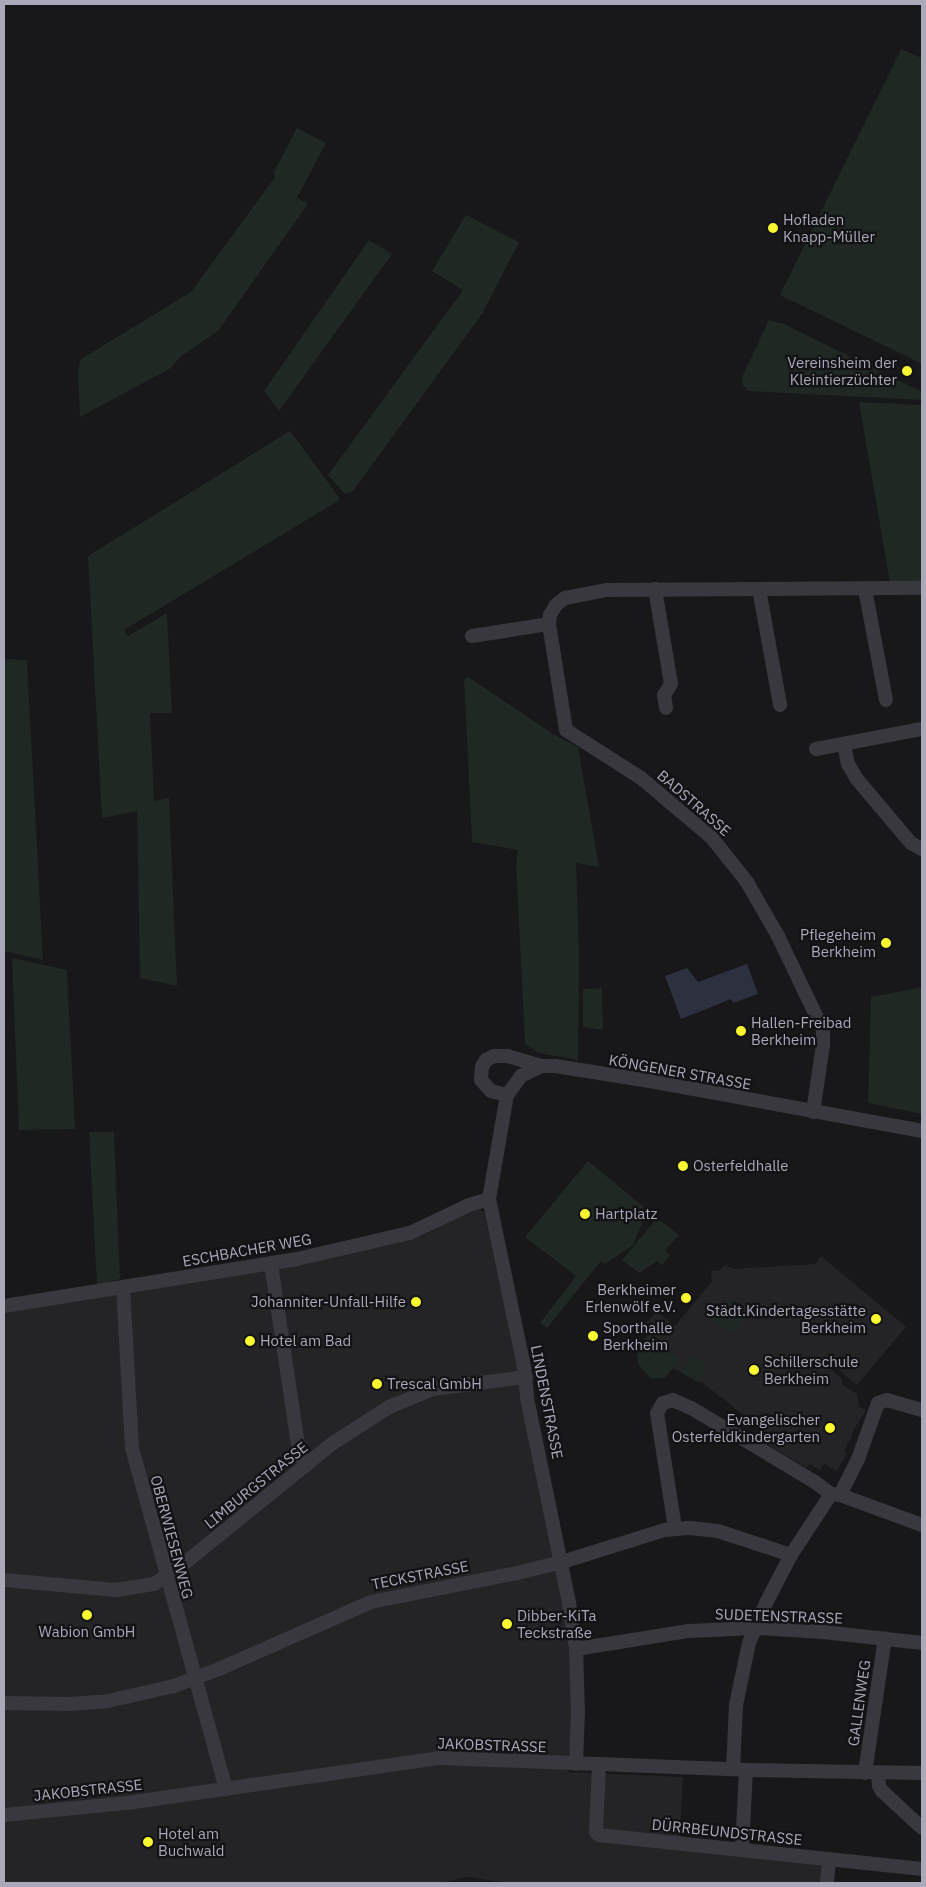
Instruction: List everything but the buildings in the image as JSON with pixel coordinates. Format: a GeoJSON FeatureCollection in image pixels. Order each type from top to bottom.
{"type":"FeatureCollection","features":[{"type":"Feature","properties":{"kind":"street"},"geometry":{"type":"LineString","coordinates":[[472,636],[549,624],[551,611],[559,602],[570,596],[599,591],[922,588]]}},
{"type":"Feature","properties":{"kind":"street"},"geometry":{"type":"LineString","coordinates":[[655,589],[671,684],[664,695],[666,708]]}},
{"type":"Feature","properties":{"kind":"street"},"geometry":{"type":"LineString","coordinates":[[759,589],[780,705]]}},
{"type":"Feature","properties":{"kind":"street"},"geometry":{"type":"LineString","coordinates":[[865,589],[886,700]]}},
{"type":"Feature","properties":{"kind":"street","name":"BADSTRASSE"},"geometry":{"type":"LineString","coordinates":[[549,624],[566,730],[640,778],[702,829],[737,867],[767,916],[823,1030],[823,1045],[813,1112]]}},
{"type":"Feature","properties":{"kind":"street"},"geometry":{"type":"LineString","coordinates":[[816,749],[922,729]]}},
{"type":"Feature","properties":{"kind":"street"},"geometry":{"type":"LineString","coordinates":[[844,744],[852,774],[911,843],[922,849]]}},
{"type":"Feature","properties":{"kind":"street","name":"KÖNGENER STRASSE"},"geometry":{"type":"LineString","coordinates":[[507,1095],[491,1090],[481,1080],[480,1071],[486,1060],[502,1055],[542,1066],[555,1066],[650,1081],[922,1132]]}},
{"type":"Feature","properties":{"kind":"street","name":"LINDENSTRASSE"},"geometry":{"type":"LineString","coordinates":[[542,1066],[520,1076],[507,1095],[502,1113],[488,1199],[526,1377],[528,1403],[562,1562],[576,1649],[578,1711],[576,1764]]}},
{"type":"Feature","properties":{"kind":"street","name":"ESCHBACHER WEG"},"geometry":{"type":"LineString","coordinates":[[4,1306],[271,1264],[410,1233],[488,1199]]}},
{"type":"Feature","properties":{"kind":"street"},"geometry":{"type":"LineString","coordinates":[[271,1264],[299,1452],[306,1465]]}},
{"type":"Feature","properties":{"kind":"street","name":"OBERWIESENWEG"},"geometry":{"type":"LineString","coordinates":[[123,1287],[132,1448],[226,1789]]}},
{"type":"Feature","properties":{"kind":"street","name":"LIMBURGSTRASSE"},"geometry":{"type":"LineString","coordinates":[[4,1580],[126,1590],[149,1586],[167,1577],[341,1437],[402,1400],[447,1386],[526,1377]]}},
{"type":"Feature","properties":{"kind":"street"},"geometry":{"type":"LineString","coordinates":[[675,1528],[657,1413],[661,1406],[669,1400],[677,1401],[691,1408],[836,1495],[922,1525]]}},
{"type":"Feature","properties":{"kind":"street"},"geometry":{"type":"LineString","coordinates":[[742,1849],[740,1770],[734,1727],[738,1693],[746,1654],[768,1598],[791,1554],[836,1495],[860,1453],[876,1406],[880,1401],[887,1400],[922,1410]]}},
{"type":"Feature","properties":{"kind":"street","name":"TECKSTRASSE"},"geometry":{"type":"LineString","coordinates":[[4,1704],[69,1704],[108,1701],[174,1686],[195,1679],[371,1602],[562,1562],[675,1528],[718,1531],[791,1554]]}},
{"type":"Feature","properties":{"kind":"street","name":"SUDETENSTRASSE"},"geometry":{"type":"LineString","coordinates":[[576,1649],[688,1631],[756,1628],[884,1638],[922,1643]]}},
{"type":"Feature","properties":{"kind":"street","name":"GALLENWEG"},"geometry":{"type":"LineString","coordinates":[[884,1638],[872,1773],[882,1791],[922,1828]]}},
{"type":"Feature","properties":{"kind":"street","name":"JAKOBSTRASSE"},"geometry":{"type":"LineString","coordinates":[[4,1815],[127,1803],[429,1759],[740,1770],[922,1773]]}},
{"type":"Feature","properties":{"kind":"street","name":"DÜRRBEUNDSTRASSE"},"geometry":{"type":"LineString","coordinates":[[599,1765],[598,1834],[922,1869]]}},
{"type":"Feature","properties":{"kind":"street"},"geometry":{"type":"LineString","coordinates":[[828,1883],[829,1859]]}},
{"type":"Feature","properties":{"kind":"shaded area"},"geometry":{"type":"Polygon","coordinates":[[[901,49],[922,58],[922,364],[780,295],[901,49]]]}},
{"type":"Feature","properties":{"kind":"shaded area"},"geometry":{"type":"Polygon","coordinates":[[[297,128],[326,143],[297,198],[308,204],[218,331],[180,357],[171,368],[80,417],[78,369],[81,359],[191,292],[275,177],[274,172],[297,128]]]}},
{"type":"Feature","properties":{"kind":"shaded area"},"geometry":{"type":"Polygon","coordinates":[[[466,215],[519,242],[482,314],[353,491],[345,494],[328,475],[463,290],[432,271],[466,215]]]}},
{"type":"Feature","properties":{"kind":"shaded area"},"geometry":{"type":"Polygon","coordinates":[[[369,240],[392,254],[279,411],[264,391],[369,240]]]}},
{"type":"Feature","properties":{"kind":"shaded area"},"geometry":{"type":"Polygon","coordinates":[[[769,320],[784,324],[922,392],[922,400],[748,391],[743,386],[742,377],[769,320]]]}},
{"type":"Feature","properties":{"kind":"shaded area"},"geometry":{"type":"Polygon","coordinates":[[[859,402],[922,405],[922,583],[890,583],[859,402]]]}},
{"type":"Feature","properties":{"kind":"shaded area"},"geometry":{"type":"Polygon","coordinates":[[[290,431],[333,489],[339,498],[338,501],[124,630],[128,636],[167,613],[172,713],[150,713],[154,801],[169,798],[177,986],[140,978],[137,811],[102,818],[88,556],[290,431]]]}},
{"type":"Feature","properties":{"kind":"shaded area"},"geometry":{"type":"Polygon","coordinates":[[[4,659],[27,660],[43,960],[4,951],[4,659]]]}},
{"type":"Feature","properties":{"kind":"shaded area"},"geometry":{"type":"Polygon","coordinates":[[[468,677],[553,734],[578,747],[599,867],[576,863],[579,952],[578,1060],[539,1053],[525,1044],[516,865],[518,850],[472,842],[464,680],[468,677]]]}},
{"type":"Feature","properties":{"kind":"shaded area"},"geometry":{"type":"Polygon","coordinates":[[[12,958],[67,970],[75,1129],[19,1130],[12,958]]]}},
{"type":"Feature","properties":{"kind":"shaded area"},"geometry":{"type":"Polygon","coordinates":[[[922,987],[922,1114],[868,1103],[871,997],[922,987]]]}},
{"type":"Feature","properties":{"kind":"shaded area"},"geometry":{"type":"Polygon","coordinates":[[[602,988],[603,1030],[583,1027],[583,989],[602,988]]]}},
{"type":"Feature","properties":{"kind":"shaded area"},"geometry":{"type":"Polygon","coordinates":[[[89,1132],[114,1132],[120,1279],[97,1285],[89,1132]]]}},
{"type":"Feature","properties":{"kind":"shaded area","name":"Hartplatz"},"geometry":{"type":"Polygon","coordinates":[[[588,1161],[644,1207],[642,1211],[646,1214],[633,1245],[605,1264],[601,1261],[547,1328],[540,1323],[576,1276],[525,1237],[588,1161]]]}},
{"type":"Feature","properties":{"kind":"shaded area"},"geometry":{"type":"Polygon","coordinates":[[[479,1208],[484,1213],[518,1364],[519,1385],[552,1536],[568,1639],[571,1679],[573,1745],[569,1752],[568,1772],[683,1777],[680,1833],[682,1850],[826,1864],[824,1883],[510,1883],[467,1877],[440,1883],[4,1883],[4,1313],[392,1244],[421,1236],[473,1209],[479,1208]]]}},
{"type":"Feature","properties":{"kind":"shaded area"},"geometry":{"type":"Polygon","coordinates":[[[657,1218],[679,1235],[665,1251],[670,1255],[662,1265],[657,1261],[639,1273],[622,1260],[657,1218]]]}},
{"type":"Feature","properties":{"kind":"shaded area"},"geometry":{"type":"Polygon","coordinates":[[[821,1256],[906,1327],[857,1385],[831,1363],[827,1366],[842,1379],[842,1384],[857,1394],[859,1407],[866,1410],[852,1433],[844,1451],[847,1453],[837,1471],[824,1464],[820,1470],[809,1464],[807,1468],[760,1440],[764,1433],[731,1405],[704,1384],[673,1368],[680,1359],[644,1327],[656,1311],[675,1326],[712,1281],[711,1271],[720,1270],[725,1265],[733,1269],[815,1264],[821,1256]]]}},
{"type":"Feature","properties":{"kind":"shaded area"},"geometry":{"type":"Polygon","coordinates":[[[730,1300],[750,1315],[733,1336],[713,1319],[730,1300]]]}},
{"type":"Feature","properties":{"kind":"shaded area"},"geometry":{"type":"Polygon","coordinates":[[[649,1333],[681,1359],[665,1378],[650,1378],[638,1364],[637,1351],[649,1333]]]}},
{"type":"Feature","properties":{"kind":"shaded area"},"geometry":{"type":"Polygon","coordinates":[[[693,1355],[708,1367],[698,1382],[680,1372],[693,1355]]]}},
{"type":"Feature","properties":{"kind":"water"},"geometry":{"type":"Polygon","coordinates":[[[747,964],[758,994],[733,1003],[731,999],[681,1019],[665,976],[687,968],[698,982],[747,964]]]}},
{"type":"Feature","properties":{"kind":"place","name":"Hofladen Knapp-Müller"},"geometry":{"type":"Point","coordinates":[773,228]}},
{"type":"Feature","properties":{"kind":"place","name":"Vereinsheim der Kleintierzüchter"},"geometry":{"type":"Point","coordinates":[907,371]}},
{"type":"Feature","properties":{"kind":"place","name":"Pflegeheim Berkheim"},"geometry":{"type":"Point","coordinates":[886,943]}},
{"type":"Feature","properties":{"kind":"place","name":"Hallen-Freibad Berkheim"},"geometry":{"type":"Point","coordinates":[741,1031]}},
{"type":"Feature","properties":{"kind":"place","name":"Osterfeldhalle"},"geometry":{"type":"Point","coordinates":[683,1166]}},
{"type":"Feature","properties":{"kind":"place","name":"Hartplatz"},"geometry":{"type":"Point","coordinates":[585,1214]}},
{"type":"Feature","properties":{"kind":"place","name":"Berkheimer Erlenwölf e.V."},"geometry":{"type":"Point","coordinates":[686,1298]}},
{"type":"Feature","properties":{"kind":"place","name":"Johanniter-Unfall-Hilfe"},"geometry":{"type":"Point","coordinates":[416,1302]}},
{"type":"Feature","properties":{"kind":"place","name":"Städt.Kindertagesstätte Berkheim"},"geometry":{"type":"Point","coordinates":[876,1319]}},
{"type":"Feature","properties":{"kind":"place","name":"Sporthalle Berkheim"},"geometry":{"type":"Point","coordinates":[593,1336]}},
{"type":"Feature","properties":{"kind":"place","name":"Hotel am Bad"},"geometry":{"type":"Point","coordinates":[250,1341]}},
{"type":"Feature","properties":{"kind":"place","name":"Schillerschule Berkheim"},"geometry":{"type":"Point","coordinates":[754,1370]}},
{"type":"Feature","properties":{"kind":"place","name":"Trescal GmbH"},"geometry":{"type":"Point","coordinates":[377,1384]}},
{"type":"Feature","properties":{"kind":"place","name":"Evangelischer Osterfeldkindergarten"},"geometry":{"type":"Point","coordinates":[830,1428]}},
{"type":"Feature","properties":{"kind":"place","name":"Wabion GmbH"},"geometry":{"type":"Point","coordinates":[87,1615]}},
{"type":"Feature","properties":{"kind":"place","name":"Dibber-KiTa Teckstraße"},"geometry":{"type":"Point","coordinates":[507,1624]}},
{"type":"Feature","properties":{"kind":"place","name":"Hotel am Buchwald"},"geometry":{"type":"Point","coordinates":[148,1842]}}]}
